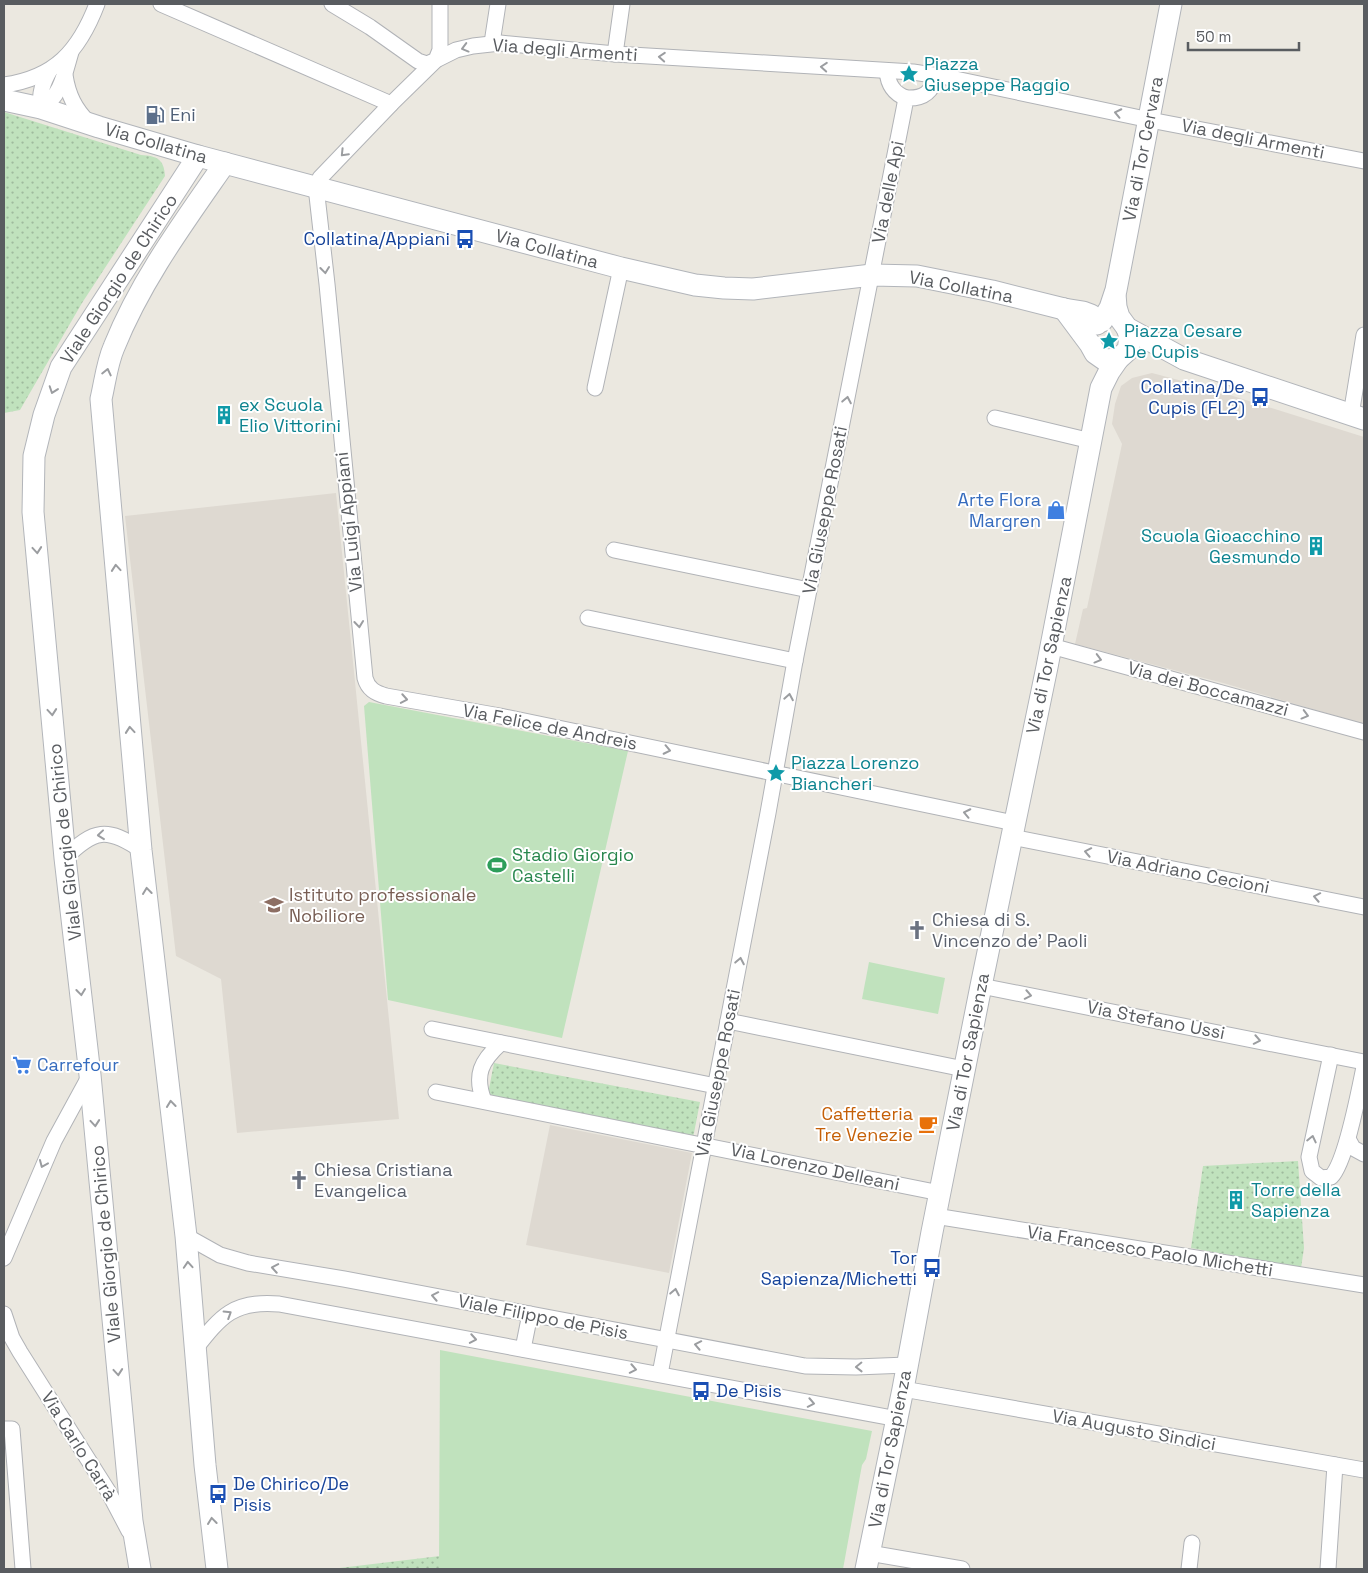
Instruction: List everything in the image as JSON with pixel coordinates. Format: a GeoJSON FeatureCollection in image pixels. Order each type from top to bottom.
{"type":"FeatureCollection","features":[{"type":"Feature","properties":{"kind":"street"},"geometry":{"type":"LineString","coordinates":[[41,108],[40,97],[42,88],[58,73],[90,21],[97,4]]}},
{"type":"Feature","properties":{"kind":"street"},"geometry":{"type":"LineString","coordinates":[[161,4],[391,104]]}},
{"type":"Feature","properties":{"kind":"street"},"geometry":{"type":"LineString","coordinates":[[332,4],[370,27],[418,62],[427,64],[436,60],[440,50],[440,4]]}},
{"type":"Feature","properties":{"kind":"street"},"geometry":{"type":"LineString","coordinates":[[492,43],[498,4]]}},
{"type":"Feature","properties":{"kind":"street"},"geometry":{"type":"LineString","coordinates":[[615,54],[622,4]]}},
{"type":"Feature","properties":{"kind":"street","name":"Via di Tor Cervara"},"geometry":{"type":"LineString","coordinates":[[1115,294],[1171,4]]}},
{"type":"Feature","properties":{"kind":"street","name":"Via degli Armenti"},"geometry":{"type":"LineString","coordinates":[[316,187],[322,175],[436,60],[461,48],[492,43],[615,54],[880,71]]}},
{"type":"Feature","properties":{"kind":"street"},"geometry":{"type":"LineString","coordinates":[[880,71],[912,72],[941,77],[928,93],[905,104],[880,71]]}},
{"type":"Feature","properties":{"kind":"street"},"geometry":{"type":"LineString","coordinates":[[4,85],[25,82],[58,73]]}},
{"type":"Feature","properties":{"kind":"street"},"geometry":{"type":"LineString","coordinates":[[58,73],[72,101],[90,124]]}},
{"type":"Feature","properties":{"kind":"street","name":"Via degli Armenti"},"geometry":{"type":"LineString","coordinates":[[941,77],[1359,160]]}},
{"type":"Feature","properties":{"kind":"street","name":"Via Collatina"},"geometry":{"type":"LineString","coordinates":[[4,85],[41,108]]}},
{"type":"Feature","properties":{"kind":"street","name":"Via Collatina"},"geometry":{"type":"LineString","coordinates":[[4,100],[41,108],[198,156],[621,268],[695,285],[740,289],[766,288],[872,275],[903,275],[932,278],[1064,309]]}},
{"type":"Feature","properties":{"kind":"street","name":"Via delle Api"},"geometry":{"type":"LineString","coordinates":[[872,275],[905,104]]}},
{"type":"Feature","properties":{"kind":"street","name":"Viale Giorgio de Chirico"},"geometry":{"type":"LineString","coordinates":[[140,1569],[135,1542],[90,1075],[65,858],[33,512],[34,456],[44,415],[61,367],[198,156]]}},
{"type":"Feature","properties":{"kind":"street","name":"Viale Giorgio de Chirico"},"geometry":{"type":"LineString","coordinates":[[218,1569],[205,1465],[186,1236],[141,850],[101,399],[113,348],[139,294],[161,256],[225,163]]}},
{"type":"Feature","properties":{"kind":"street","name":"Via Luigi Appiani"},"geometry":{"type":"LineString","coordinates":[[316,187],[365,678]]}},
{"type":"Feature","properties":{"kind":"street"},"geometry":{"type":"LineString","coordinates":[[596,388],[621,268]]}},
{"type":"Feature","properties":{"kind":"street","name":"Via Giuseppe Rosati"},"geometry":{"type":"LineString","coordinates":[[660,1374],[776,773],[795,661],[872,275]]}},
{"type":"Feature","properties":{"kind":"street"},"geometry":{"type":"LineString","coordinates":[[1101,388],[1092,348],[1091,331],[1110,308],[1115,294]]}},
{"type":"Feature","properties":{"kind":"street"},"geometry":{"type":"LineString","coordinates":[[1101,388],[1109,372],[1119,358],[1128,350],[1130,344],[1130,337],[1116,307],[1115,294]]}},
{"type":"Feature","properties":{"kind":"street"},"geometry":{"type":"LineString","coordinates":[[1064,309],[1087,313],[1100,322],[1112,320],[1184,359],[1358,417],[1364,335]]}},
{"type":"Feature","properties":{"kind":"street"},"geometry":{"type":"LineString","coordinates":[[1064,309],[1092,348],[1105,360],[1147,356],[1184,359]]}},
{"type":"Feature","properties":{"kind":"street","name":"Via di Tor Sapienza"},"geometry":{"type":"LineString","coordinates":[[868,1561],[898,1419],[935,1216],[1051,646],[1101,388]]}},
{"type":"Feature","properties":{"kind":"street"},"geometry":{"type":"LineString","coordinates":[[995,418],[1091,441]]}},
{"type":"Feature","properties":{"kind":"street"},"geometry":{"type":"LineString","coordinates":[[614,550],[809,590]]}},
{"type":"Feature","properties":{"kind":"street"},"geometry":{"type":"LineString","coordinates":[[588,618],[795,661]]}},
{"type":"Feature","properties":{"kind":"street","name":"Via dei Boccamazzi"},"geometry":{"type":"LineString","coordinates":[[1051,646],[1364,732]]}},
{"type":"Feature","properties":{"kind":"street","name":"Via Felice de Andreis"},"geometry":{"type":"LineString","coordinates":[[365,678],[370,689],[386,696],[500,716],[776,773]]}},
{"type":"Feature","properties":{"kind":"street"},"geometry":{"type":"LineString","coordinates":[[776,773],[1013,830]]}},
{"type":"Feature","properties":{"kind":"street","name":"Via Adriano Cecioni"},"geometry":{"type":"LineString","coordinates":[[1013,830],[1364,907]]}},
{"type":"Feature","properties":{"kind":"street"},"geometry":{"type":"LineString","coordinates":[[65,858],[86,839],[102,834],[118,836],[141,850]]}},
{"type":"Feature","properties":{"kind":"street","name":"Via Stefano Ussi"},"geometry":{"type":"LineString","coordinates":[[981,986],[1364,1062]]}},
{"type":"Feature","properties":{"kind":"street"},"geometry":{"type":"LineString","coordinates":[[728,1021],[964,1069]]}},
{"type":"Feature","properties":{"kind":"street"},"geometry":{"type":"LineString","coordinates":[[432,1029],[716,1086]]}},
{"type":"Feature","properties":{"kind":"street"},"geometry":{"type":"LineString","coordinates":[[484,1102],[478,1084],[483,1063],[501,1043]]}},
{"type":"Feature","properties":{"kind":"street"},"geometry":{"type":"LineString","coordinates":[[1331,1055],[1308,1159],[1312,1171],[1318,1176],[1332,1177],[1336,1172],[1348,1139],[1364,1067]]}},
{"type":"Feature","properties":{"kind":"street"},"geometry":{"type":"LineString","coordinates":[[4,1258],[51,1147],[90,1075]]}},
{"type":"Feature","properties":{"kind":"street","name":"Via Lorenzo Delleani"},"geometry":{"type":"LineString","coordinates":[[436,1092],[940,1193]]}},
{"type":"Feature","properties":{"kind":"street"},"geometry":{"type":"LineString","coordinates":[[1348,1139],[1353,1148],[1364,1154]]}},
{"type":"Feature","properties":{"kind":"street","name":"Via Francesco Paolo Michetti"},"geometry":{"type":"LineString","coordinates":[[935,1216],[1364,1285]]}},
{"type":"Feature","properties":{"kind":"street","name":"Viale Filippo de Pisis"},"geometry":{"type":"LineString","coordinates":[[186,1236],[220,1255],[248,1263],[805,1366],[908,1365]]}},
{"type":"Feature","properties":{"kind":"street","name":"Viale Filippo de Pisis"},"geometry":{"type":"LineString","coordinates":[[195,1349],[218,1320],[226,1314],[247,1305],[269,1303],[299,1307],[898,1419]]}},
{"type":"Feature","properties":{"kind":"street","name":"Via Carlo Carrà"},"geometry":{"type":"LineString","coordinates":[[4,1314],[12,1338],[20,1352],[108,1491],[135,1542]]}},
{"type":"Feature","properties":{"kind":"street"},"geometry":{"type":"LineString","coordinates":[[523,1349],[530,1314]]}},
{"type":"Feature","properties":{"kind":"street","name":"Via Carlo Carrà"},"geometry":{"type":"LineString","coordinates":[[4,1342],[20,1352]]}},
{"type":"Feature","properties":{"kind":"street","name":"Via Augusto Sindici"},"geometry":{"type":"LineString","coordinates":[[903,1389],[1364,1470]]}},
{"type":"Feature","properties":{"kind":"street"},"geometry":{"type":"LineString","coordinates":[[4,1429],[12,1429],[23,1569]]}},
{"type":"Feature","properties":{"kind":"street"},"geometry":{"type":"LineString","coordinates":[[1328,1569],[1335,1465]]}},
{"type":"Feature","properties":{"kind":"street"},"geometry":{"type":"LineString","coordinates":[[1189,1569],[1192,1543]]}},
{"type":"Feature","properties":{"kind":"street"},"geometry":{"type":"LineString","coordinates":[[868,1561],[962,1569]]}},
{"type":"Feature","properties":{"kind":"shaded area"},"geometry":{"type":"Polygon","coordinates":[[[1152,373],[1201,386],[1364,437],[1364,724],[1223,683],[1075,644],[1083,609],[1087,608],[1122,444],[1112,424],[1115,404],[1121,386],[1132,378],[1152,373]]]}},
{"type":"Feature","properties":{"kind":"shaded area"},"geometry":{"type":"Polygon","coordinates":[[[336,493],[399,1119],[237,1133],[221,979],[176,956],[125,516],[336,493]]]}},
{"type":"Feature","properties":{"kind":"shaded area"},"geometry":{"type":"Polygon","coordinates":[[[550,1125],[692,1153],[669,1273],[526,1245],[550,1125]]]}},
{"type":"Feature","properties":{"kind":"green space"},"geometry":{"type":"Polygon","coordinates":[[[4,112],[141,155],[151,156],[161,162],[165,176],[82,303],[20,410],[4,413],[4,112]]]}},
{"type":"Feature","properties":{"kind":"green space"},"geometry":{"type":"Polygon","coordinates":[[[369,702],[628,751],[562,1038],[388,1000],[364,706],[369,702]]]}},
{"type":"Feature","properties":{"kind":"green space"},"geometry":{"type":"Polygon","coordinates":[[[869,962],[945,978],[938,1014],[862,999],[869,962]]]}},
{"type":"Feature","properties":{"kind":"green space"},"geometry":{"type":"Polygon","coordinates":[[[494,1063],[700,1102],[693,1138],[487,1099],[494,1063]]]}},
{"type":"Feature","properties":{"kind":"green space"},"geometry":{"type":"Polygon","coordinates":[[[1298,1161],[1304,1248],[1301,1268],[1191,1248],[1203,1166],[1298,1161]]]}},
{"type":"Feature","properties":{"kind":"green space"},"geometry":{"type":"Polygon","coordinates":[[[440,1350],[872,1431],[866,1459],[862,1465],[843,1569],[439,1569],[440,1350]]]}},
{"type":"Feature","properties":{"kind":"green space"},"geometry":{"type":"Polygon","coordinates":[[[440,1556],[439,1569],[331,1569],[440,1556]]]}},
{"type":"Feature","properties":{"kind":"place","name":"Piazza Giuseppe Raggio"},"geometry":{"type":"Point","coordinates":[909,74]}},
{"type":"Feature","properties":{"kind":"place","name":"Eni"},"geometry":{"type":"Point","coordinates":[155,115]}},
{"type":"Feature","properties":{"kind":"place","name":"Collatina/Appiani"},"geometry":{"type":"Point","coordinates":[465,239]}},
{"type":"Feature","properties":{"kind":"place","name":"Piazza Cesare De Cupis"},"geometry":{"type":"Point","coordinates":[1109,341]}},
{"type":"Feature","properties":{"kind":"place","name":"Collatina/De Cupis (FL2)"},"geometry":{"type":"Point","coordinates":[1260,397]}},
{"type":"Feature","properties":{"kind":"place","name":"ex Scuola Elio Vittorini"},"geometry":{"type":"Point","coordinates":[224,415]}},
{"type":"Feature","properties":{"kind":"place","name":"Arte Flora Margren"},"geometry":{"type":"Point","coordinates":[1056,510]}},
{"type":"Feature","properties":{"kind":"place","name":"Scuola Gioacchino Gesmundo"},"geometry":{"type":"Point","coordinates":[1316,546]}},
{"type":"Feature","properties":{"kind":"place","name":"Piazza Lorenzo Biancheri"},"geometry":{"type":"Point","coordinates":[776,773]}},
{"type":"Feature","properties":{"kind":"place","name":"Stadio Giorgio Castelli"},"geometry":{"type":"Point","coordinates":[497,865]}},
{"type":"Feature","properties":{"kind":"place","name":"Istituto professionale Nobiliore"},"geometry":{"type":"Point","coordinates":[274,905]}},
{"type":"Feature","properties":{"kind":"place","name":"Chiesa di S. Vincenzo de’ Paoli"},"geometry":{"type":"Point","coordinates":[917,930]}},
{"type":"Feature","properties":{"kind":"place","name":"Carrefour"},"geometry":{"type":"Point","coordinates":[22,1065]}},
{"type":"Feature","properties":{"kind":"place","name":"Caffetteria Tre Venezie"},"geometry":{"type":"Point","coordinates":[928,1124]}},
{"type":"Feature","properties":{"kind":"place","name":"Chiesa Cristiana Evangelica"},"geometry":{"type":"Point","coordinates":[299,1180]}},
{"type":"Feature","properties":{"kind":"place","name":"Torre della Sapienza"},"geometry":{"type":"Point","coordinates":[1236,1200]}},
{"type":"Feature","properties":{"kind":"place","name":"Tor Sapienza/Michetti"},"geometry":{"type":"Point","coordinates":[932,1268]}},
{"type":"Feature","properties":{"kind":"place","name":"De Pisis"},"geometry":{"type":"Point","coordinates":[701,1391]}},
{"type":"Feature","properties":{"kind":"place","name":"De Chirico/De Pisis"},"geometry":{"type":"Point","coordinates":[218,1494]}}]}
